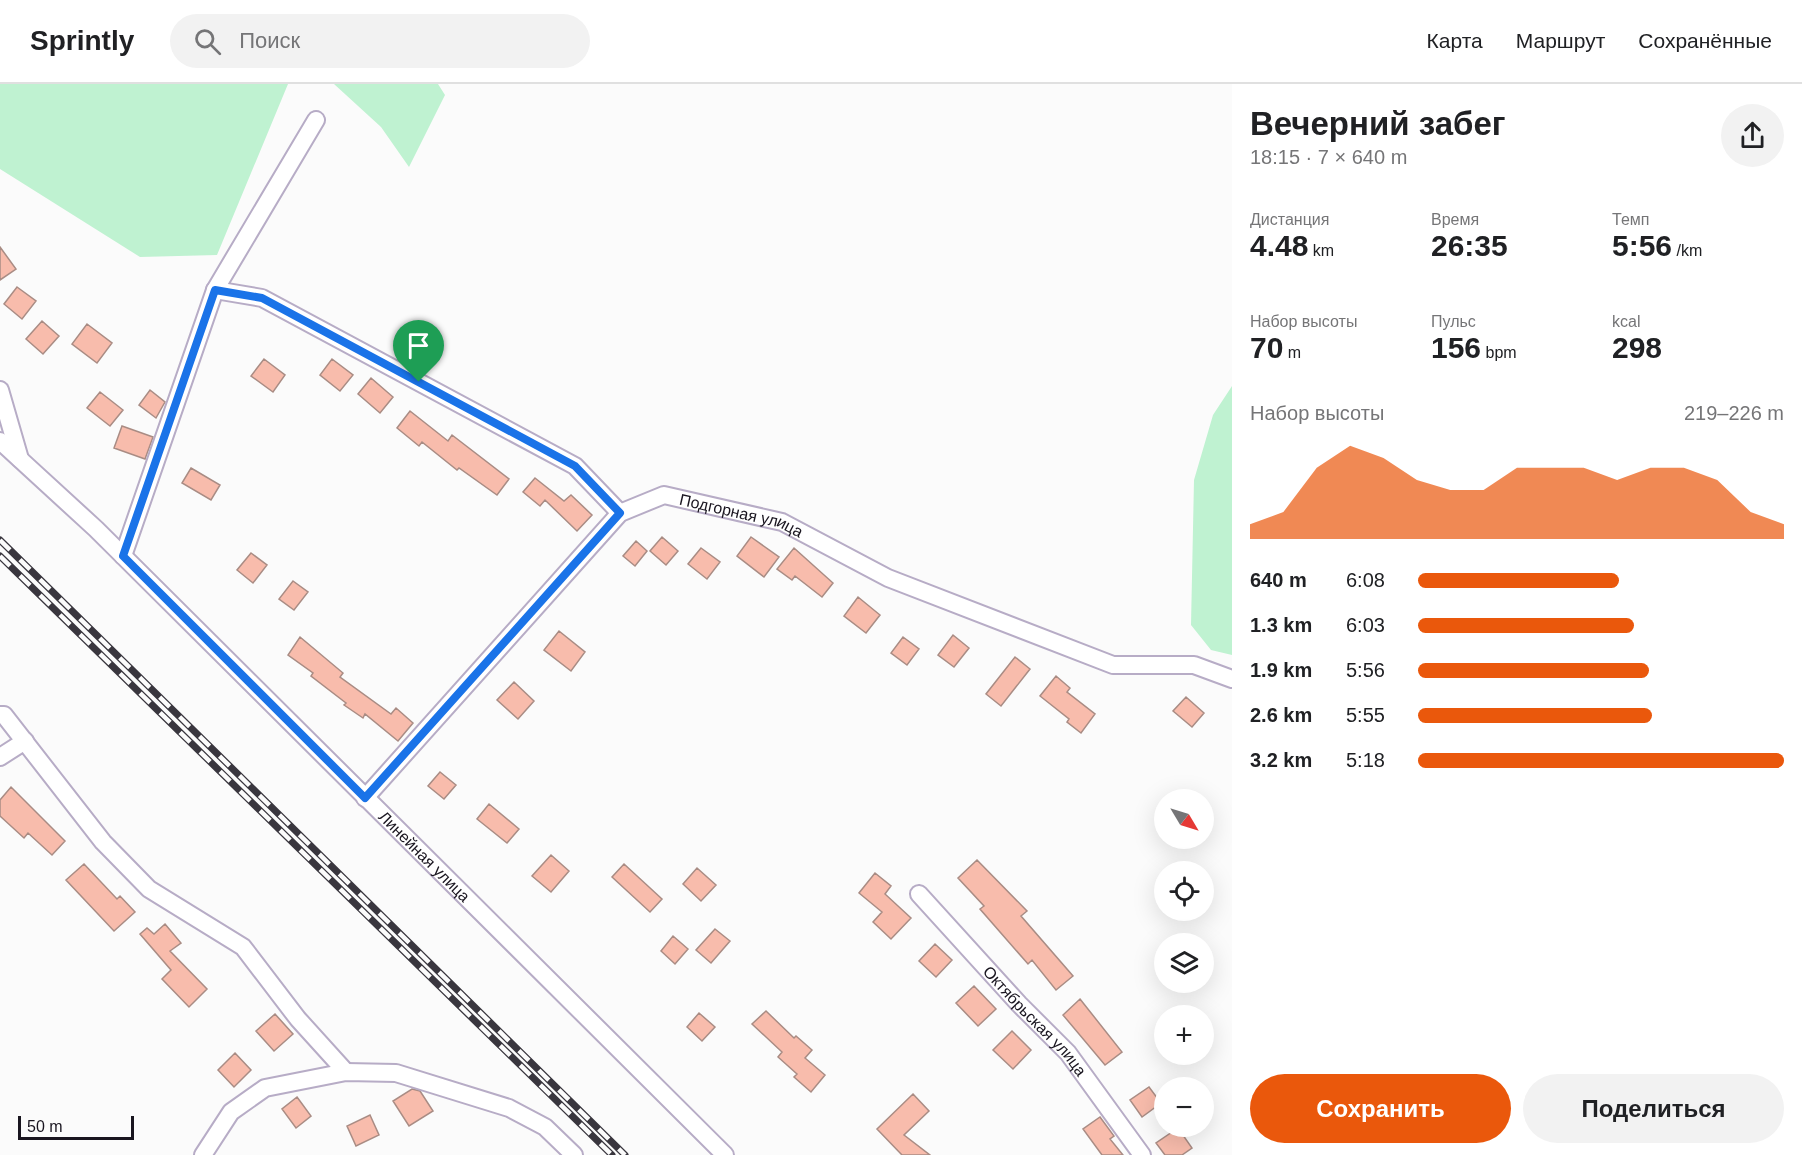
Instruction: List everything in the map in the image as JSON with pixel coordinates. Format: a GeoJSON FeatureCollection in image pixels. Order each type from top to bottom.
{"type":"FeatureCollection","features":[{"type":"Feature","properties":{"kind":"street"},"geometry":{"type":"LineString","coordinates":[[123,556],[215,290],[316,120]]}},
{"type":"Feature","properties":{"kind":"street"},"geometry":{"type":"LineString","coordinates":[[215,290],[262,298],[575,466],[620,513],[365,798]]}},
{"type":"Feature","properties":{"kind":"street"},"geometry":{"type":"LineString","coordinates":[[0,390],[21,462]]}},
{"type":"Feature","properties":{"kind":"street","name":"Линейная улица"},"geometry":{"type":"LineString","coordinates":[[0,441],[123,556],[725,1155]]}},
{"type":"Feature","properties":{"kind":"street","name":"Подгорная улица"},"geometry":{"type":"LineString","coordinates":[[620,513],[664,495],[782,522],[888,578],[1113,665],[1194,665],[1232,679]]}},
{"type":"Feature","properties":{"kind":"street"},"geometry":{"type":"LineString","coordinates":[[0,715],[4,715],[25,741],[103,843],[149,889],[243,947],[298,1019],[346,1072]]}},
{"type":"Feature","properties":{"kind":"street"},"geometry":{"type":"LineString","coordinates":[[0,758],[25,741]]}},
{"type":"Feature","properties":{"kind":"street","name":"Октябрьская улица"},"geometry":{"type":"LineString","coordinates":[[919,894],[1019,1005],[1068,1053],[1142,1155]]}},
{"type":"Feature","properties":{"kind":"street"},"geometry":{"type":"LineString","coordinates":[[203,1155],[231,1112],[265,1088],[346,1072],[396,1073],[509,1108],[544,1127],[574,1155]]}},
{"type":"Feature","properties":{"kind":"green space"},"geometry":{"type":"Polygon","coordinates":[[[0,84],[288,84],[217,255],[140,257],[0,169],[0,84]]]}},
{"type":"Feature","properties":{"kind":"green space"},"geometry":{"type":"Polygon","coordinates":[[[334,84],[438,84],[445,95],[409,167],[381,127],[334,84]]]}},
{"type":"Feature","properties":{"kind":"green space"},"geometry":{"type":"Polygon","coordinates":[[[1232,386],[1232,655],[1211,650],[1191,625],[1194,480],[1213,415],[1232,386]]]}},
{"type":"Feature","properties":{"kind":"building"},"geometry":{"type":"Polygon","coordinates":[[[0,247],[16,269],[0,280],[0,247]]]}},
{"type":"Feature","properties":{"kind":"building"},"geometry":{"type":"Polygon","coordinates":[[[17,287],[36,301],[22,319],[4,304],[17,287]]]}},
{"type":"Feature","properties":{"kind":"building"},"geometry":{"type":"Polygon","coordinates":[[[42,321],[59,336],[43,354],[26,339],[42,321]]]}},
{"type":"Feature","properties":{"kind":"building"},"geometry":{"type":"Polygon","coordinates":[[[87,324],[112,343],[97,363],[72,344],[87,324]]]}},
{"type":"Feature","properties":{"kind":"building"},"geometry":{"type":"Polygon","coordinates":[[[264,359],[285,375],[273,392],[251,376],[264,359]]]}},
{"type":"Feature","properties":{"kind":"building"},"geometry":{"type":"Polygon","coordinates":[[[332,359],[353,375],[340,391],[320,375],[332,359]]]}},
{"type":"Feature","properties":{"kind":"building"},"geometry":{"type":"Polygon","coordinates":[[[371,378],[393,397],[380,413],[358,394],[371,378]]]}},
{"type":"Feature","properties":{"kind":"building"},"geometry":{"type":"Polygon","coordinates":[[[150,390],[165,402],[156,418],[139,405],[150,390]]]}},
{"type":"Feature","properties":{"kind":"building"},"geometry":{"type":"Polygon","coordinates":[[[100,392],[123,410],[110,426],[87,408],[100,392]]]}},
{"type":"Feature","properties":{"kind":"building"},"geometry":{"type":"Polygon","coordinates":[[[410,411],[448,441],[452,435],[509,479],[497,495],[459,468],[457,470],[422,442],[419,446],[397,428],[410,411]]]}},
{"type":"Feature","properties":{"kind":"building"},"geometry":{"type":"Polygon","coordinates":[[[122,426],[153,437],[145,459],[114,448],[122,426]]]}},
{"type":"Feature","properties":{"kind":"building"},"geometry":{"type":"Polygon","coordinates":[[[191,468],[220,485],[211,500],[182,483],[191,468]]]}},
{"type":"Feature","properties":{"kind":"building"},"geometry":{"type":"Polygon","coordinates":[[[535,478],[564,501],[571,495],[592,515],[577,531],[545,500],[540,506],[523,492],[535,478]]]}},
{"type":"Feature","properties":{"kind":"building"},"geometry":{"type":"Polygon","coordinates":[[[662,537],[678,551],[666,565],[650,551],[662,537]]]}},
{"type":"Feature","properties":{"kind":"building"},"geometry":{"type":"Polygon","coordinates":[[[751,537],[779,557],[764,577],[737,556],[751,537]]]}},
{"type":"Feature","properties":{"kind":"building"},"geometry":{"type":"Polygon","coordinates":[[[636,541],[647,551],[635,566],[623,556],[636,541]]]}},
{"type":"Feature","properties":{"kind":"building"},"geometry":{"type":"Polygon","coordinates":[[[701,548],[720,562],[707,579],[688,564],[701,548]]]}},
{"type":"Feature","properties":{"kind":"building"},"geometry":{"type":"Polygon","coordinates":[[[794,548],[833,583],[822,597],[795,576],[792,580],[777,569],[794,548]]]}},
{"type":"Feature","properties":{"kind":"building"},"geometry":{"type":"Polygon","coordinates":[[[251,553],[267,565],[253,583],[237,570],[251,553]]]}},
{"type":"Feature","properties":{"kind":"building"},"geometry":{"type":"Polygon","coordinates":[[[293,581],[308,592],[294,610],[279,599],[293,581]]]}},
{"type":"Feature","properties":{"kind":"building"},"geometry":{"type":"Polygon","coordinates":[[[858,597],[880,615],[866,633],[844,616],[858,597]]]}},
{"type":"Feature","properties":{"kind":"building"},"geometry":{"type":"Polygon","coordinates":[[[559,631],[585,652],[571,671],[544,650],[559,631]]]}},
{"type":"Feature","properties":{"kind":"building"},"geometry":{"type":"Polygon","coordinates":[[[953,635],[969,648],[954,667],[938,655],[953,635]]]}},
{"type":"Feature","properties":{"kind":"building"},"geometry":{"type":"Polygon","coordinates":[[[300,637],[343,673],[340,677],[391,714],[396,708],[413,723],[398,741],[365,714],[363,718],[344,705],[346,703],[311,676],[313,673],[288,655],[300,637]]]}},
{"type":"Feature","properties":{"kind":"building"},"geometry":{"type":"Polygon","coordinates":[[[903,637],[919,649],[907,665],[891,653],[903,637]]]}},
{"type":"Feature","properties":{"kind":"building"},"geometry":{"type":"Polygon","coordinates":[[[1015,657],[1030,669],[1001,706],[986,694],[1015,657]]]}},
{"type":"Feature","properties":{"kind":"building"},"geometry":{"type":"Polygon","coordinates":[[[1056,676],[1070,688],[1067,692],[1095,714],[1081,733],[1067,722],[1069,719],[1040,696],[1056,676]]]}},
{"type":"Feature","properties":{"kind":"building"},"geometry":{"type":"Polygon","coordinates":[[[514,682],[534,701],[518,719],[497,700],[514,682]]]}},
{"type":"Feature","properties":{"kind":"building"},"geometry":{"type":"Polygon","coordinates":[[[1186,697],[1204,713],[1192,727],[1173,711],[1186,697]]]}},
{"type":"Feature","properties":{"kind":"building"},"geometry":{"type":"Polygon","coordinates":[[[440,772],[456,785],[444,799],[428,786],[440,772]]]}},
{"type":"Feature","properties":{"kind":"building"},"geometry":{"type":"Polygon","coordinates":[[[11,787],[65,841],[52,855],[28,833],[24,838],[0,816],[0,800],[11,787]]]}},
{"type":"Feature","properties":{"kind":"building"},"geometry":{"type":"Polygon","coordinates":[[[489,804],[519,829],[507,843],[477,819],[489,804]]]}},
{"type":"Feature","properties":{"kind":"building"},"geometry":{"type":"Polygon","coordinates":[[[551,855],[569,871],[551,892],[532,876],[551,855]]]}},
{"type":"Feature","properties":{"kind":"building"},"geometry":{"type":"Polygon","coordinates":[[[977,860],[1027,911],[1021,916],[1073,976],[1056,990],[1032,960],[1028,964],[980,909],[984,906],[958,878],[977,860]]]}},
{"type":"Feature","properties":{"kind":"building"},"geometry":{"type":"Polygon","coordinates":[[[84,864],[117,899],[120,896],[135,912],[114,931],[66,880],[84,864]]]}},
{"type":"Feature","properties":{"kind":"building"},"geometry":{"type":"Polygon","coordinates":[[[624,864],[662,899],[650,912],[612,877],[624,864]]]}},
{"type":"Feature","properties":{"kind":"building"},"geometry":{"type":"Polygon","coordinates":[[[697,868],[716,885],[701,901],[683,884],[697,868]]]}},
{"type":"Feature","properties":{"kind":"building"},"geometry":{"type":"Polygon","coordinates":[[[875,873],[891,886],[885,894],[911,918],[891,939],[873,922],[882,912],[859,893],[875,873]]]}},
{"type":"Feature","properties":{"kind":"building"},"geometry":{"type":"Polygon","coordinates":[[[165,924],[181,943],[170,951],[207,989],[189,1007],[162,979],[171,970],[140,934],[147,928],[154,934],[165,924]]]}},
{"type":"Feature","properties":{"kind":"building"},"geometry":{"type":"Polygon","coordinates":[[[715,929],[730,941],[711,963],[696,950],[715,929]]]}},
{"type":"Feature","properties":{"kind":"building"},"geometry":{"type":"Polygon","coordinates":[[[673,936],[688,949],[675,964],[661,951],[673,936]]]}},
{"type":"Feature","properties":{"kind":"building"},"geometry":{"type":"Polygon","coordinates":[[[935,944],[952,960],[936,977],[919,961],[935,944]]]}},
{"type":"Feature","properties":{"kind":"building"},"geometry":{"type":"Polygon","coordinates":[[[974,986],[996,1009],[978,1026],[956,1003],[974,986]]]}},
{"type":"Feature","properties":{"kind":"building"},"geometry":{"type":"Polygon","coordinates":[[[1080,999],[1122,1052],[1105,1065],[1063,1015],[1080,999]]]}},
{"type":"Feature","properties":{"kind":"building"},"geometry":{"type":"Polygon","coordinates":[[[766,1011],[794,1038],[796,1036],[812,1050],[805,1058],[825,1075],[811,1092],[794,1077],[797,1074],[778,1057],[782,1052],[752,1024],[766,1011]]]}},
{"type":"Feature","properties":{"kind":"building"},"geometry":{"type":"Polygon","coordinates":[[[699,1013],[715,1027],[702,1041],[687,1027],[699,1013]]]}},
{"type":"Feature","properties":{"kind":"building"},"geometry":{"type":"Polygon","coordinates":[[[275,1014],[293,1034],[274,1051],[256,1031],[275,1014]]]}},
{"type":"Feature","properties":{"kind":"building"},"geometry":{"type":"Polygon","coordinates":[[[1012,1031],[1031,1050],[1013,1069],[993,1050],[1012,1031]]]}},
{"type":"Feature","properties":{"kind":"building"},"geometry":{"type":"Polygon","coordinates":[[[235,1053],[251,1070],[234,1087],[218,1070],[235,1053]]]}},
{"type":"Feature","properties":{"kind":"building"},"geometry":{"type":"Polygon","coordinates":[[[1149,1087],[1154,1094],[1154,1108],[1142,1117],[1130,1100],[1149,1087]]]}},
{"type":"Feature","properties":{"kind":"building"},"geometry":{"type":"Polygon","coordinates":[[[412,1089],[420,1091],[433,1111],[409,1126],[393,1101],[412,1089]]]}},
{"type":"Feature","properties":{"kind":"building"},"geometry":{"type":"Polygon","coordinates":[[[913,1094],[929,1111],[904,1135],[930,1155],[902,1155],[877,1129],[913,1094]]]}},
{"type":"Feature","properties":{"kind":"building"},"geometry":{"type":"Polygon","coordinates":[[[297,1097],[311,1116],[296,1128],[282,1109],[297,1097]]]}},
{"type":"Feature","properties":{"kind":"building"},"geometry":{"type":"Polygon","coordinates":[[[370,1115],[379,1135],[356,1146],[347,1126],[370,1115]]]}},
{"type":"Feature","properties":{"kind":"building"},"geometry":{"type":"Polygon","coordinates":[[[1100,1117],[1114,1136],[1110,1139],[1123,1155],[1102,1155],[1083,1129],[1100,1117]]]}},
{"type":"Feature","properties":{"kind":"building"},"geometry":{"type":"Polygon","coordinates":[[[1165,1137],[1184,1137],[1192,1148],[1182,1155],[1165,1155],[1156,1143],[1165,1137]]]}},
{"type":"Feature","properties":{"kind":"railway"},"geometry":{"type":"LineString","coordinates":[[0,540],[625,1155]]}},
{"type":"Feature","properties":{"kind":"railway"},"geometry":{"type":"LineString","coordinates":[[0,556],[612,1155]]}},
{"type":"Feature","properties":{"kind":"route"},"geometry":{"type":"LineString","coordinates":[[215,290],[262,298],[419,382],[575,466],[620,513],[365,798],[123,556],[215,290]]}}]}
